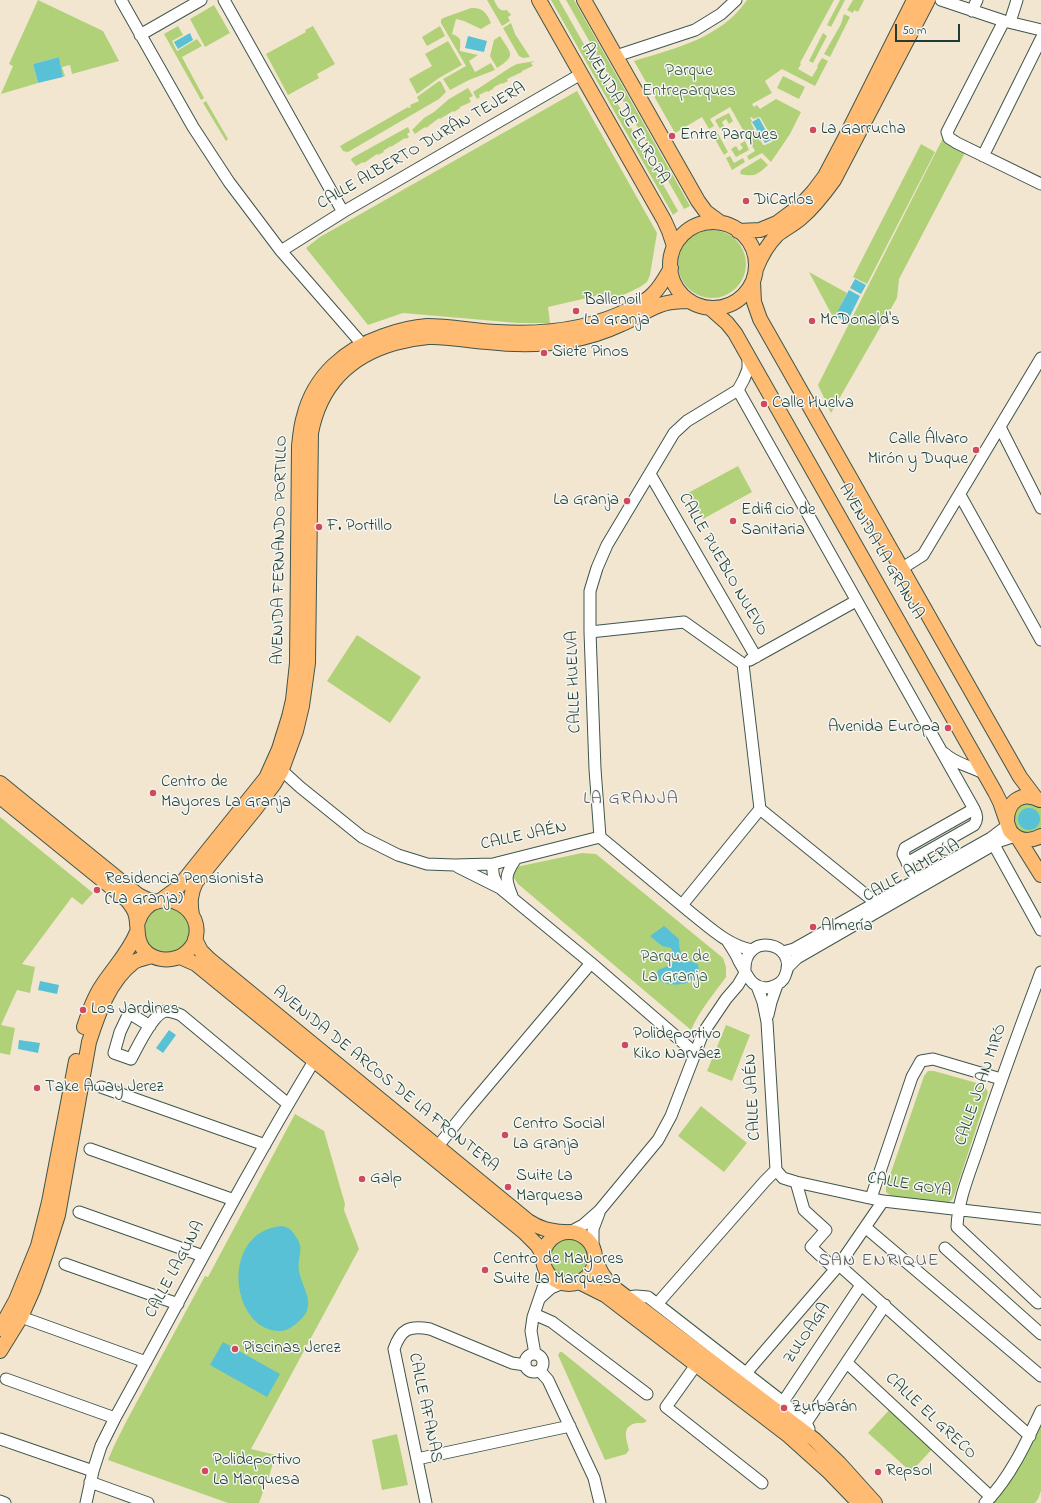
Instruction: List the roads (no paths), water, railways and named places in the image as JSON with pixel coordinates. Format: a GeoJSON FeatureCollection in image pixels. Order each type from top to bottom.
{"type":"FeatureCollection","features":[{"type":"Feature","properties":{"kind":"main road","name":"AVENIDA DE EUROPA"},"geometry":{"type":"LineString","coordinates":[[540,0],[670,231],[674,246]]}},
{"type":"Feature","properties":{"kind":"main road","name":"AVENIDA DE EUROPA"},"geometry":{"type":"LineString","coordinates":[[584,0],[698,201],[706,212],[721,223],[738,230],[752,247],[755,258],[754,275],[748,290],[741,298],[732,304],[721,308],[710,308],[700,306],[682,295],[672,278],[671,260],[674,246],[681,237],[695,227],[712,223],[721,223]]}},
{"type":"Feature","properties":{"kind":"main road"},"geometry":{"type":"LineString","coordinates":[[738,230],[760,230],[777,223],[800,206],[813,192],[825,176],[845,138],[914,0]]}},
{"type":"Feature","properties":{"kind":"main road"},"geometry":{"type":"LineString","coordinates":[[754,275],[762,253],[777,235],[790,227],[807,213],[822,197],[834,180],[928,0]]}},
{"type":"Feature","properties":{"kind":"main road","name":"AVENIDA FERNANDO PORTILLO"},"geometry":{"type":"LineString","coordinates":[[192,915],[190,904],[191,891],[196,882],[274,784],[295,682],[297,648],[299,446],[304,416],[309,400],[325,374],[341,358],[362,344],[395,332],[426,326],[496,332],[533,333],[579,328],[611,317],[644,301],[655,292],[671,268]]}},
{"type":"Feature","properties":{"kind":"main road","name":"AVENIDA LA GRANJA"},"geometry":{"type":"LineString","coordinates":[[754,275],[754,302],[760,319],[1020,777],[1038,799]]}},
{"type":"Feature","properties":{"kind":"main road","name":"AVENIDA FERNANDO PORTILLO"},"geometry":{"type":"LineString","coordinates":[[158,901],[175,890],[181,884],[255,792],[278,767],[296,730],[302,706],[307,670],[311,433],[317,409],[327,390],[336,378],[358,358],[384,347],[415,338],[444,338],[518,344],[567,341],[592,335],[621,325],[663,304],[690,301]]}},
{"type":"Feature","properties":{"kind":"main road","name":"AVENIDA LA GRANJA"},"geometry":{"type":"LineString","coordinates":[[710,308],[727,323],[735,333],[985,774],[1000,802],[1012,830],[1041,875]]}},
{"type":"Feature","properties":{"kind":"main road"},"geometry":{"type":"LineString","coordinates":[[0,783],[138,895],[146,899],[158,901],[168,900],[181,904],[192,915],[196,923],[197,931],[195,939],[188,951],[180,957],[171,960],[163,960],[146,952],[140,944],[136,914],[127,900],[0,797]]}},
{"type":"Feature","properties":{"kind":"main road","name":"AVENIDA LA GRANJA"},"geometry":{"type":"LineString","coordinates":[[1012,830],[1008,809],[1014,802],[1023,797],[1038,799]]}},
{"type":"Feature","properties":{"kind":"main road"},"geometry":{"type":"LineString","coordinates":[[1012,830],[1028,840],[1034,840],[1041,836]]}},
{"type":"Feature","properties":{"kind":"main road"},"geometry":{"type":"LineString","coordinates":[[0,1329],[16,1300],[38,1246],[49,1202],[84,1027],[91,1006],[103,985],[127,952],[137,928],[141,913],[146,908],[158,901]]}},
{"type":"Feature","properties":{"kind":"main road","name":"AVENIDA DE ARCOS DE LA FRONTERA"},"geometry":{"type":"LineString","coordinates":[[195,939],[201,951],[209,959],[537,1227],[550,1231],[567,1232]]}},
{"type":"Feature","properties":{"kind":"main road"},"geometry":{"type":"LineString","coordinates":[[0,1351],[21,1317],[42,1266],[58,1215],[89,1042],[97,1017],[108,994],[121,974],[135,961],[152,956]]}},
{"type":"Feature","properties":{"kind":"main road","name":"AVENIDA DE ARCOS DE LA FRONTERA"},"geometry":{"type":"LineString","coordinates":[[180,957],[196,964],[531,1238],[537,1245],[544,1262]]}},
{"type":"Feature","properties":{"kind":"main road"},"geometry":{"type":"LineString","coordinates":[[594,1252],[594,1265],[590,1273],[579,1282],[572,1284],[563,1283],[554,1279],[544,1262],[546,1246],[551,1239],[567,1232],[583,1236],[590,1242],[594,1252],[597,1266],[604,1278],[613,1287],[815,1440],[839,1463],[876,1503]]}},
{"type":"Feature","properties":{"kind":"main road"},"geometry":{"type":"LineString","coordinates":[[579,1282],[605,1295],[789,1436],[828,1471],[859,1503]]}},
{"type":"Feature","properties":{"kind":"street"},"geometry":{"type":"LineString","coordinates":[[120,0],[193,127],[229,182],[281,251],[362,344]]}},
{"type":"Feature","properties":{"kind":"street"},"geometry":{"type":"LineString","coordinates":[[140,35],[201,0]]}},
{"type":"Feature","properties":{"kind":"street"},"geometry":{"type":"LineString","coordinates":[[224,0],[343,212]]}},
{"type":"Feature","properties":{"kind":"street"},"geometry":{"type":"LineString","coordinates":[[616,56],[695,30],[722,14],[736,0]]}},
{"type":"Feature","properties":{"kind":"street"},"geometry":{"type":"LineString","coordinates":[[941,0],[1007,22],[1041,30]]}},
{"type":"Feature","properties":{"kind":"street"},"geometry":{"type":"LineString","coordinates":[[972,11],[977,0]]}},
{"type":"Feature","properties":{"kind":"street"},"geometry":{"type":"LineString","coordinates":[[1017,0],[1007,22],[947,132],[949,138],[1041,184]]}},
{"type":"Feature","properties":{"kind":"street"},"geometry":{"type":"LineString","coordinates":[[983,156],[1041,39]]}},
{"type":"Feature","properties":{"kind":"street","name":"CALLE ALBERTO DURÁN TEJERA"},"geometry":{"type":"LineString","coordinates":[[281,251],[343,212],[581,74]]}},
{"type":"Feature","properties":{"kind":"street"},"geometry":{"type":"LineString","coordinates":[[748,356],[748,368],[744,380],[738,390],[974,809],[905,848],[903,854],[916,880]]}},
{"type":"Feature","properties":{"kind":"street"},"geometry":{"type":"LineString","coordinates":[[902,569],[923,555],[1041,358]]}},
{"type":"Feature","properties":{"kind":"street","name":"CALLE HUELVA"},"geometry":{"type":"LineString","coordinates":[[600,837],[595,769],[590,632],[590,591],[597,568],[607,545],[674,433],[688,420],[738,390]]}},
{"type":"Feature","properties":{"kind":"street"},"geometry":{"type":"LineString","coordinates":[[1000,427],[1040,501]]}},
{"type":"Feature","properties":{"kind":"street","name":"CALLE PUEBLO NUEVO"},"geometry":{"type":"LineString","coordinates":[[650,474],[756,657],[856,601]]}},
{"type":"Feature","properties":{"kind":"street"},"geometry":{"type":"LineString","coordinates":[[960,495],[1037,625],[1041,640]]}},
{"type":"Feature","properties":{"kind":"street"},"geometry":{"type":"LineString","coordinates":[[590,632],[684,622],[743,664],[760,809],[876,903]]}},
{"type":"Feature","properties":{"kind":"street"},"geometry":{"type":"LineString","coordinates":[[743,664],[756,657]]}},
{"type":"Feature","properties":{"kind":"street"},"geometry":{"type":"LineString","coordinates":[[940,750],[949,758],[985,774]]}},
{"type":"Feature","properties":{"kind":"street","name":"CALLE JAÉN"},"geometry":{"type":"LineString","coordinates":[[278,767],[362,837],[398,855],[427,864],[493,864],[515,860],[600,837],[728,942],[752,950]]}},
{"type":"Feature","properties":{"kind":"street"},"geometry":{"type":"LineString","coordinates":[[682,905],[760,809]]}},
{"type":"Feature","properties":{"kind":"street","name":"CALLE ALMERÍA"},"geometry":{"type":"LineString","coordinates":[[788,968],[797,958],[994,845],[1012,830]]}},
{"type":"Feature","properties":{"kind":"street","name":"CALLE ALMERÍA"},"geometry":{"type":"LineString","coordinates":[[783,952],[794,949],[991,838],[1012,830]]}},
{"type":"Feature","properties":{"kind":"street"},"geometry":{"type":"LineString","coordinates":[[994,845],[1041,930]]}},
{"type":"Feature","properties":{"kind":"street"},"geometry":{"type":"LineString","coordinates":[[503,886],[508,871],[515,860]]}},
{"type":"Feature","properties":{"kind":"street"},"geometry":{"type":"LineString","coordinates":[[493,864],[503,886],[514,898],[695,1053]]}},
{"type":"Feature","properties":{"kind":"street"},"geometry":{"type":"LineString","coordinates":[[454,865],[503,886]]}},
{"type":"Feature","properties":{"kind":"street","name":"CALLE JAÉN"},"geometry":{"type":"LineString","coordinates":[[728,942],[748,979],[756,986],[763,1002],[767,1022],[776,1170]]}},
{"type":"Feature","properties":{"kind":"street"},"geometry":{"type":"LineString","coordinates":[[567,1232],[583,1225],[600,1210],[658,1140],[671,1116],[703,1033],[726,999],[738,985],[745,972],[744,963],[746,956],[752,950],[762,945],[770,945],[783,952],[786,957],[788,968]]}},
{"type":"Feature","properties":{"kind":"street"},"geometry":{"type":"LineString","coordinates":[[438,1146],[591,963]]}},
{"type":"Feature","properties":{"kind":"street","name":"CALLE JAÉN"},"geometry":{"type":"LineString","coordinates":[[767,1022],[771,1002],[777,985],[785,977],[788,968]]}},
{"type":"Feature","properties":{"kind":"street","name":"CALLE JOAN MIRÓ"},"geometry":{"type":"LineString","coordinates":[[958,1210],[1001,1079],[1041,972]]}},
{"type":"Feature","properties":{"kind":"street"},"geometry":{"type":"LineString","coordinates":[[726,999],[732,994],[756,986],[767,988],[777,985]]}},
{"type":"Feature","properties":{"kind":"street"},"geometry":{"type":"LineString","coordinates":[[150,1026],[158,1015],[164,1011],[181,1015],[288,1104]]}},
{"type":"Feature","properties":{"kind":"street"},"geometry":{"type":"LineString","coordinates":[[871,1198],[912,1077],[921,1061],[933,1059],[1001,1079]]}},
{"type":"Feature","properties":{"kind":"street","name":"CALLE LAGUNA"},"geometry":{"type":"LineString","coordinates":[[86,1503],[91,1477],[101,1446],[115,1418],[234,1200],[314,1061]]}},
{"type":"Feature","properties":{"kind":"street"},"geometry":{"type":"LineString","coordinates":[[101,1087],[265,1145]]}},
{"type":"Feature","properties":{"kind":"street"},"geometry":{"type":"LineString","coordinates":[[90,1149],[234,1200]]}},
{"type":"Feature","properties":{"kind":"street"},"geometry":{"type":"LineString","coordinates":[[657,1304],[776,1170]]}},
{"type":"Feature","properties":{"kind":"street","name":"CALLE GOYA"},"geometry":{"type":"LineString","coordinates":[[776,1170],[783,1178],[796,1182],[883,1201],[1041,1219]]}},
{"type":"Feature","properties":{"kind":"street"},"geometry":{"type":"LineString","coordinates":[[796,1182],[804,1210],[826,1230],[811,1247],[861,1284],[1030,1436]]}},
{"type":"Feature","properties":{"kind":"street"},"geometry":{"type":"LineString","coordinates":[[746,1373],[837,1267],[883,1201]]}},
{"type":"Feature","properties":{"kind":"street"},"geometry":{"type":"LineString","coordinates":[[594,1252],[593,1229],[600,1210]]}},
{"type":"Feature","properties":{"kind":"street"},"geometry":{"type":"LineString","coordinates":[[958,1210],[957,1227],[1038,1303]]}},
{"type":"Feature","properties":{"kind":"street"},"geometry":{"type":"LineString","coordinates":[[80,1212],[203,1256]]}},
{"type":"Feature","properties":{"kind":"street"},"geometry":{"type":"LineString","coordinates":[[865,1227],[1041,1376]]}},
{"type":"Feature","properties":{"kind":"street"},"geometry":{"type":"LineString","coordinates":[[945,1248],[1041,1334]]}},
{"type":"Feature","properties":{"kind":"street"},"geometry":{"type":"LineString","coordinates":[[535,1354],[531,1331],[534,1314],[545,1282],[544,1262]]}},
{"type":"Feature","properties":{"kind":"street"},"geometry":{"type":"LineString","coordinates":[[65,1264],[178,1304]]}},
{"type":"Feature","properties":{"kind":"street"},"geometry":{"type":"LineString","coordinates":[[540,1298],[551,1288],[563,1283]]}},
{"type":"Feature","properties":{"kind":"street","name":"ZULOAGA"},"geometry":{"type":"LineString","coordinates":[[783,1402],[861,1284]]}},
{"type":"Feature","properties":{"kind":"street"},"geometry":{"type":"LineString","coordinates":[[627,1297],[648,1297],[783,1402],[806,1423],[815,1440]]}},
{"type":"Feature","properties":{"kind":"street"},"geometry":{"type":"LineString","coordinates":[[806,1423],[885,1305]]}},
{"type":"Feature","properties":{"kind":"street"},"geometry":{"type":"LineString","coordinates":[[534,1314],[552,1322],[647,1394]]}},
{"type":"Feature","properties":{"kind":"street"},"geometry":{"type":"LineString","coordinates":[[21,1317],[146,1362]]}},
{"type":"Feature","properties":{"kind":"street","name":"CALLE AFANAS"},"geometry":{"type":"LineString","coordinates":[[426,1503],[394,1350],[399,1337],[408,1329],[419,1327],[430,1329],[512,1363],[525,1365]]}},
{"type":"Feature","properties":{"kind":"street"},"geometry":{"type":"LineString","coordinates":[[535,1354],[540,1356],[543,1361],[543,1367],[540,1371],[530,1372],[525,1365],[525,1361],[528,1356],[535,1354]]}},
{"type":"Feature","properties":{"kind":"street","name":"CALLE EL GRECO"},"geometry":{"type":"LineString","coordinates":[[846,1363],[988,1500]]}},
{"type":"Feature","properties":{"kind":"street"},"geometry":{"type":"LineString","coordinates":[[696,1365],[666,1407],[762,1484]]}},
{"type":"Feature","properties":{"kind":"street"},"geometry":{"type":"LineString","coordinates":[[540,1371],[548,1380],[594,1478],[600,1503]]}},
{"type":"Feature","properties":{"kind":"street"},"geometry":{"type":"LineString","coordinates":[[6,1379],[115,1418]]}},
{"type":"Feature","properties":{"kind":"street"},"geometry":{"type":"LineString","coordinates":[[988,1500],[1007,1475],[1030,1436],[1041,1411]]}},
{"type":"Feature","properties":{"kind":"street"},"geometry":{"type":"LineString","coordinates":[[417,1459],[570,1426]]}},
{"type":"Feature","properties":{"kind":"street"},"geometry":{"type":"LineString","coordinates":[[0,1439],[91,1477],[148,1503]]}},
{"type":"Feature","properties":{"kind":"street"},"geometry":{"type":"LineString","coordinates":[[0,1501],[5,1503]]}},
{"type":"Feature","properties":{"kind":"water"},"geometry":{"type":"Polygon","coordinates":[[[190,33],[193,40],[178,49],[174,42],[190,33]]]}},
{"type":"Feature","properties":{"kind":"water"},"geometry":{"type":"Polygon","coordinates":[[[468,36],[487,41],[484,52],[465,48],[468,36]]]}},
{"type":"Feature","properties":{"kind":"water"},"geometry":{"type":"Polygon","coordinates":[[[59,57],[63,77],[38,83],[33,64],[59,57]]]}},
{"type":"Feature","properties":{"kind":"water"},"geometry":{"type":"Polygon","coordinates":[[[759,118],[771,140],[765,143],[752,122],[759,118]]]}},
{"type":"Feature","properties":{"kind":"water"},"geometry":{"type":"Polygon","coordinates":[[[855,279],[866,285],[861,294],[850,288],[855,279]]]}},
{"type":"Feature","properties":{"kind":"water"},"geometry":{"type":"Polygon","coordinates":[[[849,290],[860,296],[847,322],[835,316],[849,290]]]}},
{"type":"Feature","properties":{"kind":"water"},"geometry":{"type":"Polygon","coordinates":[[[1029,808],[1037,811],[1040,819],[1037,827],[1029,830],[1021,827],[1018,819],[1021,811],[1029,808]]]}},
{"type":"Feature","properties":{"kind":"water"},"geometry":{"type":"Polygon","coordinates":[[[664,926],[679,939],[682,955],[689,961],[698,964],[698,973],[693,979],[686,983],[677,985],[669,984],[661,981],[657,977],[658,970],[672,964],[675,958],[671,948],[662,946],[650,936],[664,926]]]}},
{"type":"Feature","properties":{"kind":"water"},"geometry":{"type":"Polygon","coordinates":[[[40,981],[59,985],[57,994],[38,990],[40,981]]]}},
{"type":"Feature","properties":{"kind":"water"},"geometry":{"type":"Polygon","coordinates":[[[169,1030],[176,1035],[163,1053],[156,1048],[169,1030]]]}},
{"type":"Feature","properties":{"kind":"water"},"geometry":{"type":"Polygon","coordinates":[[[19,1040],[40,1043],[38,1053],[18,1049],[19,1040]]]}},
{"type":"Feature","properties":{"kind":"water"},"geometry":{"type":"Polygon","coordinates":[[[282,1226],[292,1231],[300,1244],[299,1271],[308,1298],[308,1304],[304,1316],[297,1323],[287,1330],[280,1331],[263,1327],[250,1315],[242,1299],[239,1280],[240,1261],[248,1245],[262,1232],[282,1226]]]}},
{"type":"Feature","properties":{"kind":"water"},"geometry":{"type":"Polygon","coordinates":[[[223,1342],[280,1374],[267,1397],[210,1365],[223,1342]]]}},
{"type":"Feature","properties":{"kind":"place","name":"La Garrucha"},"geometry":{"type":"Point","coordinates":[813,130]}},
{"type":"Feature","properties":{"kind":"place","name":"Entre Parques"},"geometry":{"type":"Point","coordinates":[672,136]}},
{"type":"Feature","properties":{"kind":"place","name":"DiCarlos"},"geometry":{"type":"Point","coordinates":[746,201]}},
{"type":"Feature","properties":{"kind":"place","name":"Ballenoil La Granja"},"geometry":{"type":"Point","coordinates":[576,311]}},
{"type":"Feature","properties":{"kind":"place","name":"McDonald's"},"geometry":{"type":"Point","coordinates":[812,321]}},
{"type":"Feature","properties":{"kind":"place","name":"Siete Pinos"},"geometry":{"type":"Point","coordinates":[544,353]}},
{"type":"Feature","properties":{"kind":"place","name":"Calle Huelva"},"geometry":{"type":"Point","coordinates":[764,404]}},
{"type":"Feature","properties":{"kind":"place","name":"Calle Álvaro Mirón y Duque"},"geometry":{"type":"Point","coordinates":[976,450]}},
{"type":"Feature","properties":{"kind":"place","name":"La Granja"},"geometry":{"type":"Point","coordinates":[627,501]}},
{"type":"Feature","properties":{"kind":"place","name":"Edificio de Sanitaria"},"geometry":{"type":"Point","coordinates":[733,521]}},
{"type":"Feature","properties":{"kind":"place","name":"F. Portillo"},"geometry":{"type":"Point","coordinates":[319,527]}},
{"type":"Feature","properties":{"kind":"place","name":"Avenida Europa"},"geometry":{"type":"Point","coordinates":[948,728]}},
{"type":"Feature","properties":{"kind":"place","name":"Centro de Mayores La Granja"},"geometry":{"type":"Point","coordinates":[153,793]}},
{"type":"Feature","properties":{"kind":"place","name":"Residencia Pensionista (La Granja)"},"geometry":{"type":"Point","coordinates":[97,890]}},
{"type":"Feature","properties":{"kind":"place","name":"Almería"},"geometry":{"type":"Point","coordinates":[813,927]}},
{"type":"Feature","properties":{"kind":"place","name":"Los Jardines"},"geometry":{"type":"Point","coordinates":[83,1010]}},
{"type":"Feature","properties":{"kind":"place","name":"Polideportivo Kiko Narváez"},"geometry":{"type":"Point","coordinates":[625,1045]}},
{"type":"Feature","properties":{"kind":"place","name":"Take Away Jerez"},"geometry":{"type":"Point","coordinates":[37,1088]}},
{"type":"Feature","properties":{"kind":"place","name":"Centro Social La Granja"},"geometry":{"type":"Point","coordinates":[505,1135]}},
{"type":"Feature","properties":{"kind":"place","name":"Galp"},"geometry":{"type":"Point","coordinates":[362,1179]}},
{"type":"Feature","properties":{"kind":"place","name":"Suite La Marquesa"},"geometry":{"type":"Point","coordinates":[508,1187]}},
{"type":"Feature","properties":{"kind":"place","name":"Centro de Mayores Suite La Marquesa"},"geometry":{"type":"Point","coordinates":[485,1270]}},
{"type":"Feature","properties":{"kind":"place","name":"Piscinas Jerez"},"geometry":{"type":"Point","coordinates":[235,1349]}},
{"type":"Feature","properties":{"kind":"place","name":"Zurbarán"},"geometry":{"type":"Point","coordinates":[784,1408]}},
{"type":"Feature","properties":{"kind":"place","name":"Polideportivo La Marquesa"},"geometry":{"type":"Point","coordinates":[205,1471]}},
{"type":"Feature","properties":{"kind":"place","name":"Repsol"},"geometry":{"type":"Point","coordinates":[878,1472]}},
{"type":"Feature","properties":{"kind":"district","name":"LA GRANJA"},"geometry":{"type":"Point","coordinates":[631,800]}},
{"type":"Feature","properties":{"kind":"district","name":"SAN ENRIQUE"},"geometry":{"type":"Point","coordinates":[879,1262]}},
{"type":"Feature","properties":{"kind":"park label","name":"Parque Entreparques"},"geometry":{"type":"Point","coordinates":[689,82]}},
{"type":"Feature","properties":{"kind":"park label","name":"Parque de La Granja"},"geometry":{"type":"Point","coordinates":[675,968]}}]}
